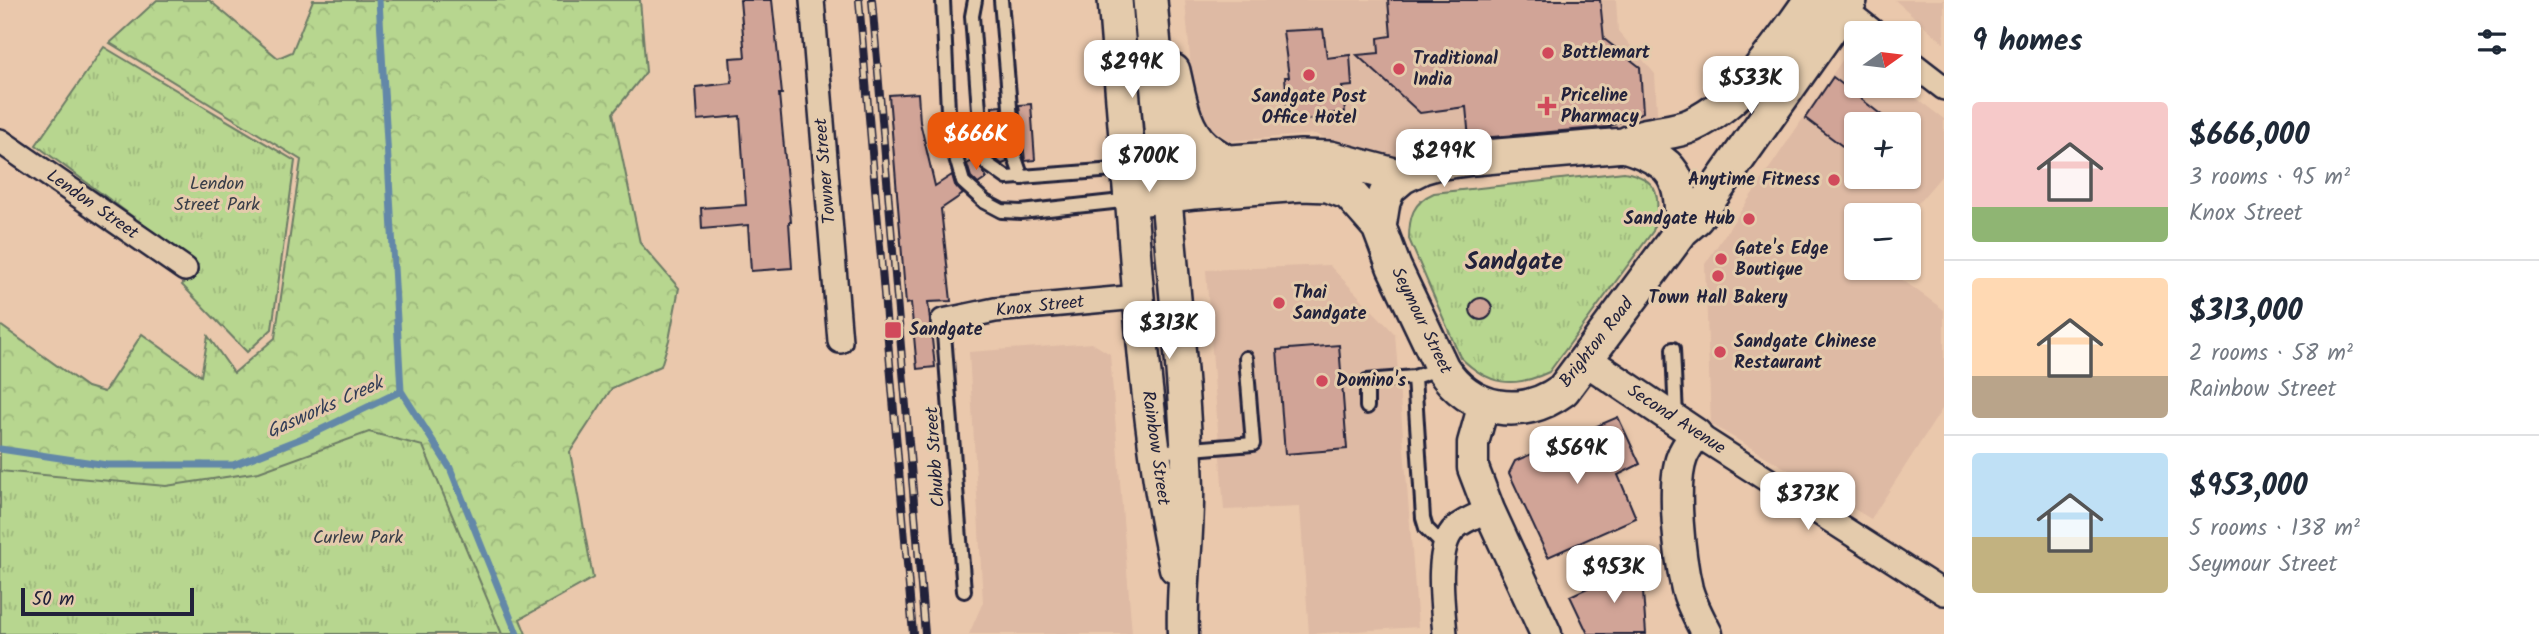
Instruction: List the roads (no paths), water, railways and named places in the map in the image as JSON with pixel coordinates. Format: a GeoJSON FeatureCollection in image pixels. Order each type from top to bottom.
{"type":"FeatureCollection","features":[{"type":"Feature","properties":{"kind":"main road","name":"Rainbow Street"},"geometry":{"type":"LineString","coordinates":[[1115,0],[1130,184]]}},
{"type":"Feature","properties":{"kind":"main road"},"geometry":{"type":"LineString","coordinates":[[1380,227],[1383,202],[1388,189],[1402,177],[1436,163],[1625,145],[1643,137],[1692,125],[1738,92],[1763,65],[1811,0]]}},
{"type":"Feature","properties":{"kind":"main road","name":"Brighton Road"},"geometry":{"type":"LineString","coordinates":[[1483,404],[1501,408],[1519,407],[1538,403],[1563,390],[1682,230],[1696,218],[1842,3]]}},
{"type":"Feature","properties":{"kind":"main road","name":"Rainbow Street"},"geometry":{"type":"LineString","coordinates":[[1151,16],[1165,180]]}},
{"type":"Feature","properties":{"kind":"main road"},"geometry":{"type":"LineString","coordinates":[[1151,16],[1172,70],[1185,118],[1204,147],[1228,163]]}},
{"type":"Feature","properties":{"kind":"main road"},"geometry":{"type":"LineString","coordinates":[[1625,145],[1657,157],[1672,172],[1681,192],[1682,230]]}},
{"type":"Feature","properties":{"kind":"main road"},"geometry":{"type":"LineString","coordinates":[[1165,180],[1228,163],[1329,158],[1402,177]]}},
{"type":"Feature","properties":{"kind":"main road"},"geometry":{"type":"LineString","coordinates":[[1130,184],[1165,180],[1328,185],[1349,193],[1380,227]]}},
{"type":"Feature","properties":{"kind":"main road","name":"Seymour Street"},"geometry":{"type":"LineString","coordinates":[[1380,227],[1428,373],[1450,382],[1465,395],[1483,404]]}},
{"type":"Feature","properties":{"kind":"street","name":"Towner Street"},"geometry":{"type":"LineString","coordinates":[[812,0],[840,341]]}},
{"type":"Feature","properties":{"kind":"street"},"geometry":{"type":"LineString","coordinates":[[1842,3],[1862,21]]}},
{"type":"Feature","properties":{"kind":"street"},"geometry":{"type":"LineString","coordinates":[[1922,71],[1944,88]]}},
{"type":"Feature","properties":{"kind":"street","name":"Lendon Street"},"geometry":{"type":"LineString","coordinates":[[0,141],[185,269]]}},
{"type":"Feature","properties":{"kind":"street","name":"Rainbow Street"},"geometry":{"type":"LineString","coordinates":[[1165,180],[1186,449],[1188,526],[1181,601]]}},
{"type":"Feature","properties":{"kind":"street","name":"Rainbow Street"},"geometry":{"type":"LineString","coordinates":[[1130,184],[1138,297],[1155,452],[1181,601],[1183,634]]}},
{"type":"Feature","properties":{"kind":"street","name":"Knox Street"},"geometry":{"type":"LineString","coordinates":[[943,321],[995,310],[1138,297]]}},
{"type":"Feature","properties":{"kind":"street","name":"Second Avenue"},"geometry":{"type":"LineString","coordinates":[[1586,360],[1944,593]]}},
{"type":"Feature","properties":{"kind":"street"},"geometry":{"type":"LineString","coordinates":[[1483,404],[1472,452],[1473,468],[1489,510],[1546,634]]}},
{"type":"Feature","properties":{"kind":"street"},"geometry":{"type":"LineString","coordinates":[[1686,427],[1677,488],[1682,564],[1688,592],[1707,634]]}},
{"type":"Feature","properties":{"kind":"street"},"geometry":{"type":"LineString","coordinates":[[1445,634],[1442,600],[1445,547],[1454,528],[1489,510]]}},
{"type":"Feature","properties":{"kind":"lane"},"geometry":{"type":"LineString","coordinates":[[943,0],[949,133],[963,182],[985,202],[1002,211],[1021,212],[1130,184]]}},
{"type":"Feature","properties":{"kind":"lane"},"geometry":{"type":"LineString","coordinates":[[975,0],[972,16],[982,150],[987,164],[1007,178],[1130,184]]}},
{"type":"Feature","properties":{"kind":"lane"},"geometry":{"type":"LineString","coordinates":[[1001,0],[1014,155],[1021,178]]}},
{"type":"Feature","properties":{"kind":"lane","name":"Chubb Street"},"geometry":{"type":"LineString","coordinates":[[943,321],[964,591]]}},
{"type":"Feature","properties":{"kind":"lane"},"geometry":{"type":"LineString","coordinates":[[1673,349],[1686,427]]}},
{"type":"Feature","properties":{"kind":"lane"},"geometry":{"type":"LineString","coordinates":[[1155,452],[1253,444],[1246,358]]}},
{"type":"Feature","properties":{"kind":"lane"},"geometry":{"type":"LineString","coordinates":[[1367,407],[1367,381],[1428,373],[1423,518],[1426,528],[1445,547]]}},
{"type":"Feature","properties":{"kind":"waterway","name":"Gasworks Creek"},"geometry":{"type":"LineString","coordinates":[[379,0],[401,391],[450,468],[517,634]]}},
{"type":"Feature","properties":{"kind":"waterway","name":"Gasworks Creek"},"geometry":{"type":"LineString","coordinates":[[0,449],[107,465],[233,465],[310,435],[401,391]]}},
{"type":"Feature","properties":{"kind":"railway"},"geometry":{"type":"LineString","coordinates":[[859,0],[913,634]]}},
{"type":"Feature","properties":{"kind":"railway"},"geometry":{"type":"LineString","coordinates":[[872,0],[925,634]]}},
{"type":"Feature","properties":{"kind":"place","name":"Bottlemart"},"geometry":{"type":"Point","coordinates":[1548,53]}},
{"type":"Feature","properties":{"kind":"place","name":"Traditional India"},"geometry":{"type":"Point","coordinates":[1399,69]}},
{"type":"Feature","properties":{"kind":"place","name":"Sandgate Post Office Hotel"},"geometry":{"type":"Point","coordinates":[1309,75]}},
{"type":"Feature","properties":{"kind":"place","name":"Priceline Pharmacy"},"geometry":{"type":"Point","coordinates":[1547,106]}},
{"type":"Feature","properties":{"kind":"place","name":"Anytime Fitness"},"geometry":{"type":"Point","coordinates":[1834,180]}},
{"type":"Feature","properties":{"kind":"place","name":"Sandgate Hub"},"geometry":{"type":"Point","coordinates":[1749,219]}},
{"type":"Feature","properties":{"kind":"place","name":"Gate's Edge Boutique"},"geometry":{"type":"Point","coordinates":[1721,259]}},
{"type":"Feature","properties":{"kind":"place","name":"Town Hall Bakery"},"geometry":{"type":"Point","coordinates":[1718,276]}},
{"type":"Feature","properties":{"kind":"place","name":"Thai Sandgate"},"geometry":{"type":"Point","coordinates":[1279,303]}},
{"type":"Feature","properties":{"kind":"place","name":"Sandgate"},"geometry":{"type":"Point","coordinates":[893,330]}},
{"type":"Feature","properties":{"kind":"place","name":"Sandgate Chinese Restaurant"},"geometry":{"type":"Point","coordinates":[1720,352]}},
{"type":"Feature","properties":{"kind":"place","name":"Domino's"},"geometry":{"type":"Point","coordinates":[1322,381]}},
{"type":"Feature","properties":{"kind":"district","name":"Sandgate"},"geometry":{"type":"Point","coordinates":[1514,262]}},
{"type":"Feature","properties":{"kind":"park label","name":"Lendon Street Park"},"geometry":{"type":"Point","coordinates":[217,194]}},
{"type":"Feature","properties":{"kind":"park label","name":"Curlew Park"},"geometry":{"type":"Point","coordinates":[358,538]}}]}
